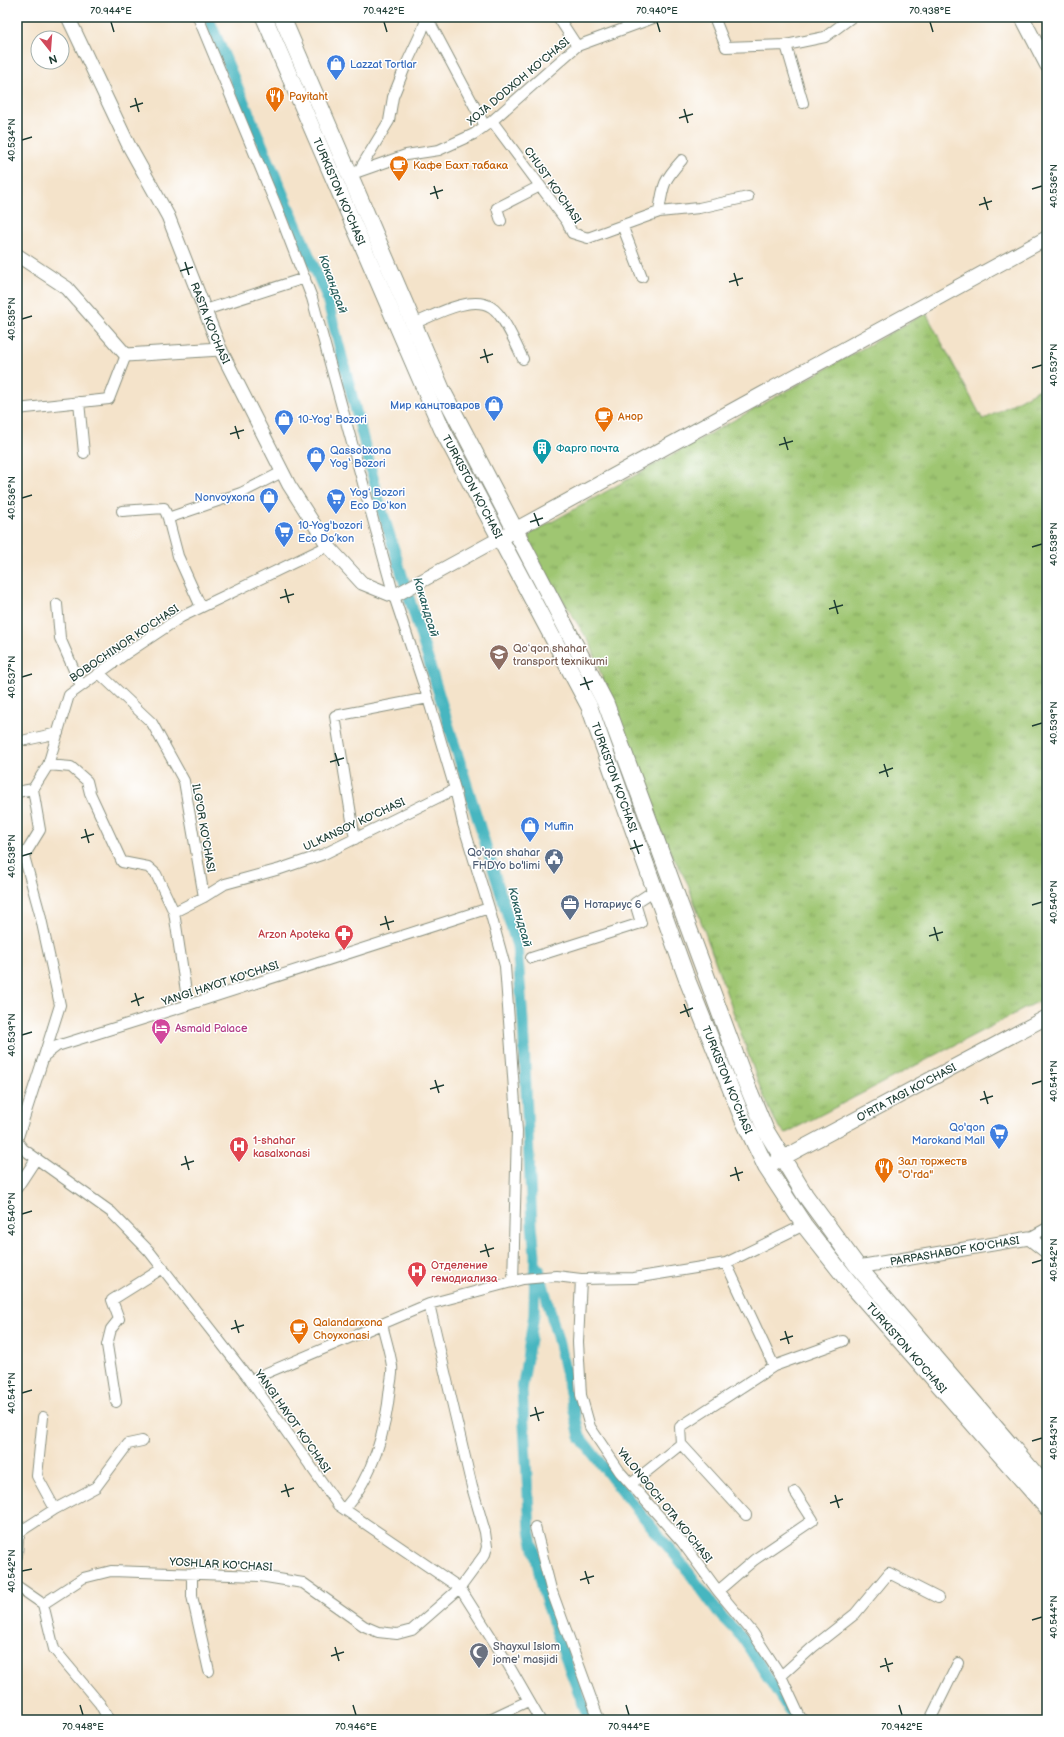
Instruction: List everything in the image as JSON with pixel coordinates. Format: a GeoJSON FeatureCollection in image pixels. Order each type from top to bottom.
{"type":"FeatureCollection","features":[{"type":"Feature","properties":{"kind":"main road","name":"TURKISTON KO'CHASI"},"geometry":{"type":"LineString","coordinates":[[264,17],[442,429],[507,534],[606,704],[757,1113],[805,1195],[858,1267],[1047,1488]]}},
{"type":"Feature","properties":{"kind":"main road","name":"TURKISTON KO'CHASI"},"geometry":{"type":"LineString","coordinates":[[282,17],[354,174],[413,324],[442,390],[507,534],[589,706],[688,982],[745,1124],[766,1167],[804,1225],[848,1281],[1047,1508]]}},
{"type":"Feature","properties":{"kind":"main road"},"geometry":{"type":"LineString","coordinates":[[1022,17],[1047,65]]}},
{"type":"Feature","properties":{"kind":"main road"},"geometry":{"type":"LineString","coordinates":[[507,534],[1047,238]]}},
{"type":"Feature","properties":{"kind":"main road","name":"O'RTA TAGI KO'CHASI"},"geometry":{"type":"LineString","coordinates":[[766,1167],[1047,1017]]}},
{"type":"Feature","properties":{"kind":"street","name":"RASTA KO'CHASI"},"geometry":{"type":"LineString","coordinates":[[68,17],[129,146],[168,216],[220,349],[289,485],[328,546],[362,583],[394,596]]}},
{"type":"Feature","properties":{"kind":"street"},"geometry":{"type":"LineString","coordinates":[[198,17],[305,278],[314,305],[394,596],[428,698],[505,966],[517,1131],[518,1281]]}},
{"type":"Feature","properties":{"kind":"street"},"geometry":{"type":"LineString","coordinates":[[354,174],[389,121],[393,97],[422,31],[426,17]]}},
{"type":"Feature","properties":{"kind":"street","name":"CHUST KO'CHASI"},"geometry":{"type":"LineString","coordinates":[[426,17],[488,123],[540,186],[567,222],[572,233],[588,238],[659,212],[698,208],[748,197]]}},
{"type":"Feature","properties":{"kind":"street"},"geometry":{"type":"LineString","coordinates":[[558,17],[577,46]]}},
{"type":"Feature","properties":{"kind":"street","name":"XOJA DODXOH KO'CHASI"},"geometry":{"type":"LineString","coordinates":[[354,174],[406,156],[439,150],[474,134],[577,46],[653,17]]}},
{"type":"Feature","properties":{"kind":"street"},"geometry":{"type":"LineString","coordinates":[[714,17],[726,47],[786,45],[825,37],[852,17]]}},
{"type":"Feature","properties":{"kind":"street"},"geometry":{"type":"LineString","coordinates":[[786,45],[803,103]]}},
{"type":"Feature","properties":{"kind":"street"},"geometry":{"type":"LineString","coordinates":[[659,212],[663,187],[668,175],[682,160]]}},
{"type":"Feature","properties":{"kind":"street"},"geometry":{"type":"LineString","coordinates":[[501,221],[497,208],[540,186]]}},
{"type":"Feature","properties":{"kind":"street"},"geometry":{"type":"LineString","coordinates":[[622,225],[642,278]]}},
{"type":"Feature","properties":{"kind":"street"},"geometry":{"type":"LineString","coordinates":[[17,255],[67,288],[126,355]]}},
{"type":"Feature","properties":{"kind":"street"},"geometry":{"type":"LineString","coordinates":[[205,310],[305,278]]}},
{"type":"Feature","properties":{"kind":"street"},"geometry":{"type":"LineString","coordinates":[[413,324],[463,304],[478,302],[492,307],[506,324],[523,359]]}},
{"type":"Feature","properties":{"kind":"street"},"geometry":{"type":"LineString","coordinates":[[126,355],[220,349]]}},
{"type":"Feature","properties":{"kind":"street"},"geometry":{"type":"LineString","coordinates":[[17,409],[109,399],[126,355]]}},
{"type":"Feature","properties":{"kind":"street"},"geometry":{"type":"LineString","coordinates":[[79,402],[84,452]]}},
{"type":"Feature","properties":{"kind":"street"},"geometry":{"type":"LineString","coordinates":[[168,518],[241,493],[282,472]]}},
{"type":"Feature","properties":{"kind":"street"},"geometry":{"type":"LineString","coordinates":[[122,511],[164,508],[178,556],[201,607]]}},
{"type":"Feature","properties":{"kind":"street"},"geometry":{"type":"LineString","coordinates":[[394,596],[418,585],[507,534]]}},
{"type":"Feature","properties":{"kind":"street","name":"BOBOCHINOR KO'CHASI"},"geometry":{"type":"LineString","coordinates":[[33,789],[48,765],[69,695],[127,653],[181,617],[328,546]]}},
{"type":"Feature","properties":{"kind":"street"},"geometry":{"type":"LineString","coordinates":[[57,604],[60,638],[82,686]]}},
{"type":"Feature","properties":{"kind":"street","name":"ILG'OR KO'CHASI"},"geometry":{"type":"LineString","coordinates":[[99,673],[152,723],[184,781],[204,897]]}},
{"type":"Feature","properties":{"kind":"street"},"geometry":{"type":"LineString","coordinates":[[355,839],[335,716],[428,698]]}},
{"type":"Feature","properties":{"kind":"street"},"geometry":{"type":"LineString","coordinates":[[26,740],[58,732]]}},
{"type":"Feature","properties":{"kind":"street"},"geometry":{"type":"LineString","coordinates":[[48,765],[71,767],[87,781],[90,793],[122,862],[148,867],[156,874],[174,912],[188,1006]]}},
{"type":"Feature","properties":{"kind":"street","name":"ULKANSOY KO'CHASI"},"geometry":{"type":"LineString","coordinates":[[174,912],[204,897],[225,884],[288,867],[324,854],[455,788]]}},
{"type":"Feature","properties":{"kind":"street"},"geometry":{"type":"LineString","coordinates":[[17,792],[33,789],[40,830],[24,856],[40,914],[60,1005],[44,1056]]}},
{"type":"Feature","properties":{"kind":"street"},"geometry":{"type":"LineString","coordinates":[[532,958],[641,923],[635,904],[655,890]]}},
{"type":"Feature","properties":{"kind":"street","name":"YANGI HAYOT KO'CHASI"},"geometry":{"type":"LineString","coordinates":[[489,908],[188,1006],[57,1046],[44,1056],[18,1145],[111,1212],[149,1251],[250,1380],[338,1505],[460,1588],[505,1659],[540,1720]]}},
{"type":"Feature","properties":{"kind":"street"},"geometry":{"type":"LineString","coordinates":[[17,1188],[36,1159]]}},
{"type":"Feature","properties":{"kind":"street"},"geometry":{"type":"LineString","coordinates":[[250,1380],[429,1304],[518,1281],[556,1276],[581,1279],[634,1278],[726,1263],[804,1225]]}},
{"type":"Feature","properties":{"kind":"street"},"geometry":{"type":"LineString","coordinates":[[1029,1238],[1047,1228]]}},
{"type":"Feature","properties":{"kind":"street","name":"PARPASHABOF KO'CHASI"},"geometry":{"type":"LineString","coordinates":[[858,1267],[1029,1238],[1047,1252]]}},
{"type":"Feature","properties":{"kind":"street"},"geometry":{"type":"LineString","coordinates":[[726,1263],[774,1366]]}},
{"type":"Feature","properties":{"kind":"street"},"geometry":{"type":"LineString","coordinates":[[116,1402],[108,1345],[111,1329],[119,1319],[112,1300],[163,1268]]}},
{"type":"Feature","properties":{"kind":"street","name":"YALONGOCH OTA KO'CHASI"},"geometry":{"type":"LineString","coordinates":[[581,1279],[578,1342],[582,1395],[590,1427],[620,1472],[682,1542],[718,1591],[753,1633],[781,1676],[800,1717],[804,1720]]}},
{"type":"Feature","properties":{"kind":"street","name":"YOSHLAR KO'CHASI"},"geometry":{"type":"LineString","coordinates":[[43,1604],[83,1578],[111,1571],[260,1576],[303,1583],[364,1626],[378,1632],[397,1634],[412,1630],[460,1588],[485,1554],[487,1547],[485,1532],[472,1487],[429,1304]]}},
{"type":"Feature","properties":{"kind":"street"},"geometry":{"type":"LineString","coordinates":[[344,1509],[355,1497],[368,1472],[380,1440],[389,1400],[392,1366],[382,1324]]}},
{"type":"Feature","properties":{"kind":"street"},"geometry":{"type":"LineString","coordinates":[[746,1515],[681,1444],[680,1427],[774,1366],[843,1341]]}},
{"type":"Feature","properties":{"kind":"street"},"geometry":{"type":"LineString","coordinates":[[43,1417],[37,1476],[55,1509]]}},
{"type":"Feature","properties":{"kind":"street"},"geometry":{"type":"LineString","coordinates":[[17,1556],[18,1539],[21,1531],[55,1509],[96,1487],[128,1444],[142,1441]]}},
{"type":"Feature","properties":{"kind":"street"},"geometry":{"type":"LineString","coordinates":[[631,1484],[681,1444]]}},
{"type":"Feature","properties":{"kind":"street"},"geometry":{"type":"LineString","coordinates":[[718,1591],[754,1560],[813,1520],[795,1492]]}},
{"type":"Feature","properties":{"kind":"street"},"geometry":{"type":"LineString","coordinates":[[535,1527],[551,1589],[599,1720]]}},
{"type":"Feature","properties":{"kind":"street"},"geometry":{"type":"LineString","coordinates":[[781,1676],[813,1646],[855,1614],[889,1572],[938,1598]]}},
{"type":"Feature","properties":{"kind":"street"},"geometry":{"type":"LineString","coordinates":[[192,1574],[192,1596],[209,1670]]}},
{"type":"Feature","properties":{"kind":"street"},"geometry":{"type":"LineString","coordinates":[[17,1586],[43,1604],[54,1650],[100,1704],[109,1720]]}},
{"type":"Feature","properties":{"kind":"street"},"geometry":{"type":"LineString","coordinates":[[930,1720],[958,1663]]}},
{"type":"Feature","properties":{"kind":"street"},"geometry":{"type":"LineString","coordinates":[[488,1720],[528,1700]]}},
{"type":"Feature","properties":{"kind":"green space"},"geometry":{"type":"Polygon","coordinates":[[[926,313],[983,420],[1047,385],[1047,997],[786,1133],[777,1125],[761,1090],[687,882],[666,844],[608,695],[591,645],[535,556],[530,544],[530,534],[926,313]]]}},
{"type":"Feature","properties":{"kind":"waterway","name":"Кокандсай"},"geometry":{"type":"LineString","coordinates":[[208,17],[326,295],[380,504],[517,946],[523,1020],[532,1225],[535,1255],[534,1314],[522,1390],[530,1530],[544,1595],[565,1657],[589,1720]]}},
{"type":"Feature","properties":{"kind":"waterway"},"geometry":{"type":"LineString","coordinates":[[539,1269],[559,1344],[580,1437],[684,1566],[721,1616],[742,1637],[789,1710],[799,1720]]}},
{"type":"Feature","properties":{"kind":"place","name":"Lazzat Tortlar"},"geometry":{"type":"Point","coordinates":[336,81]}},
{"type":"Feature","properties":{"kind":"place","name":"Payitaht"},"geometry":{"type":"Point","coordinates":[275,113]}},
{"type":"Feature","properties":{"kind":"place","name":"Кафе Бахт табака"},"geometry":{"type":"Point","coordinates":[399,182]}},
{"type":"Feature","properties":{"kind":"place","name":"Мир канцтоваров"},"geometry":{"type":"Point","coordinates":[494,422]}},
{"type":"Feature","properties":{"kind":"place","name":"Анор"},"geometry":{"type":"Point","coordinates":[604,433]}},
{"type":"Feature","properties":{"kind":"place","name":"10-Yog' Bozori"},"geometry":{"type":"Point","coordinates":[284,436]}},
{"type":"Feature","properties":{"kind":"place","name":"Фарго почта"},"geometry":{"type":"Point","coordinates":[542,465]}},
{"type":"Feature","properties":{"kind":"place","name":"Qassobxona Yog‘ Bozori"},"geometry":{"type":"Point","coordinates":[316,473]}},
{"type":"Feature","properties":{"kind":"place","name":"Nonvoyxona"},"geometry":{"type":"Point","coordinates":[269,514]}},
{"type":"Feature","properties":{"kind":"place","name":"Yogʻ Bozori Eco Doʻkon"},"geometry":{"type":"Point","coordinates":[336,515]}},
{"type":"Feature","properties":{"kind":"place","name":"10-Yog'bozori Eco Do’kon"},"geometry":{"type":"Point","coordinates":[284,548]}},
{"type":"Feature","properties":{"kind":"place","name":"Qoʻqon shahar transport texnikumi"},"geometry":{"type":"Point","coordinates":[499,671]}},
{"type":"Feature","properties":{"kind":"place","name":"Muffin"},"geometry":{"type":"Point","coordinates":[530,843]}},
{"type":"Feature","properties":{"kind":"place","name":"Qo'qon shahar FHDYo bo'limi"},"geometry":{"type":"Point","coordinates":[554,875]}},
{"type":"Feature","properties":{"kind":"place","name":"Нотариус 6"},"geometry":{"type":"Point","coordinates":[570,921]}},
{"type":"Feature","properties":{"kind":"place","name":"Arzon Apoteka"},"geometry":{"type":"Point","coordinates":[344,951]}},
{"type":"Feature","properties":{"kind":"place","name":"Asmald Palace"},"geometry":{"type":"Point","coordinates":[161,1045]}},
{"type":"Feature","properties":{"kind":"place","name":"Qo'qon Marokand Mall"},"geometry":{"type":"Point","coordinates":[999,1150]}},
{"type":"Feature","properties":{"kind":"place","name":"1-shahar kasalxonasi"},"geometry":{"type":"Point","coordinates":[239,1163]}},
{"type":"Feature","properties":{"kind":"place","name":"Зал торжеств \"O'rda\""},"geometry":{"type":"Point","coordinates":[884,1184]}},
{"type":"Feature","properties":{"kind":"place","name":"Отделение гемодиализа"},"geometry":{"type":"Point","coordinates":[417,1288]}},
{"type":"Feature","properties":{"kind":"place","name":"Qalandarxona Choyxonasi"},"geometry":{"type":"Point","coordinates":[299,1345]}},
{"type":"Feature","properties":{"kind":"place","name":"Shayxul Islom jome' masjidi"},"geometry":{"type":"Point","coordinates":[479,1669]}}]}
